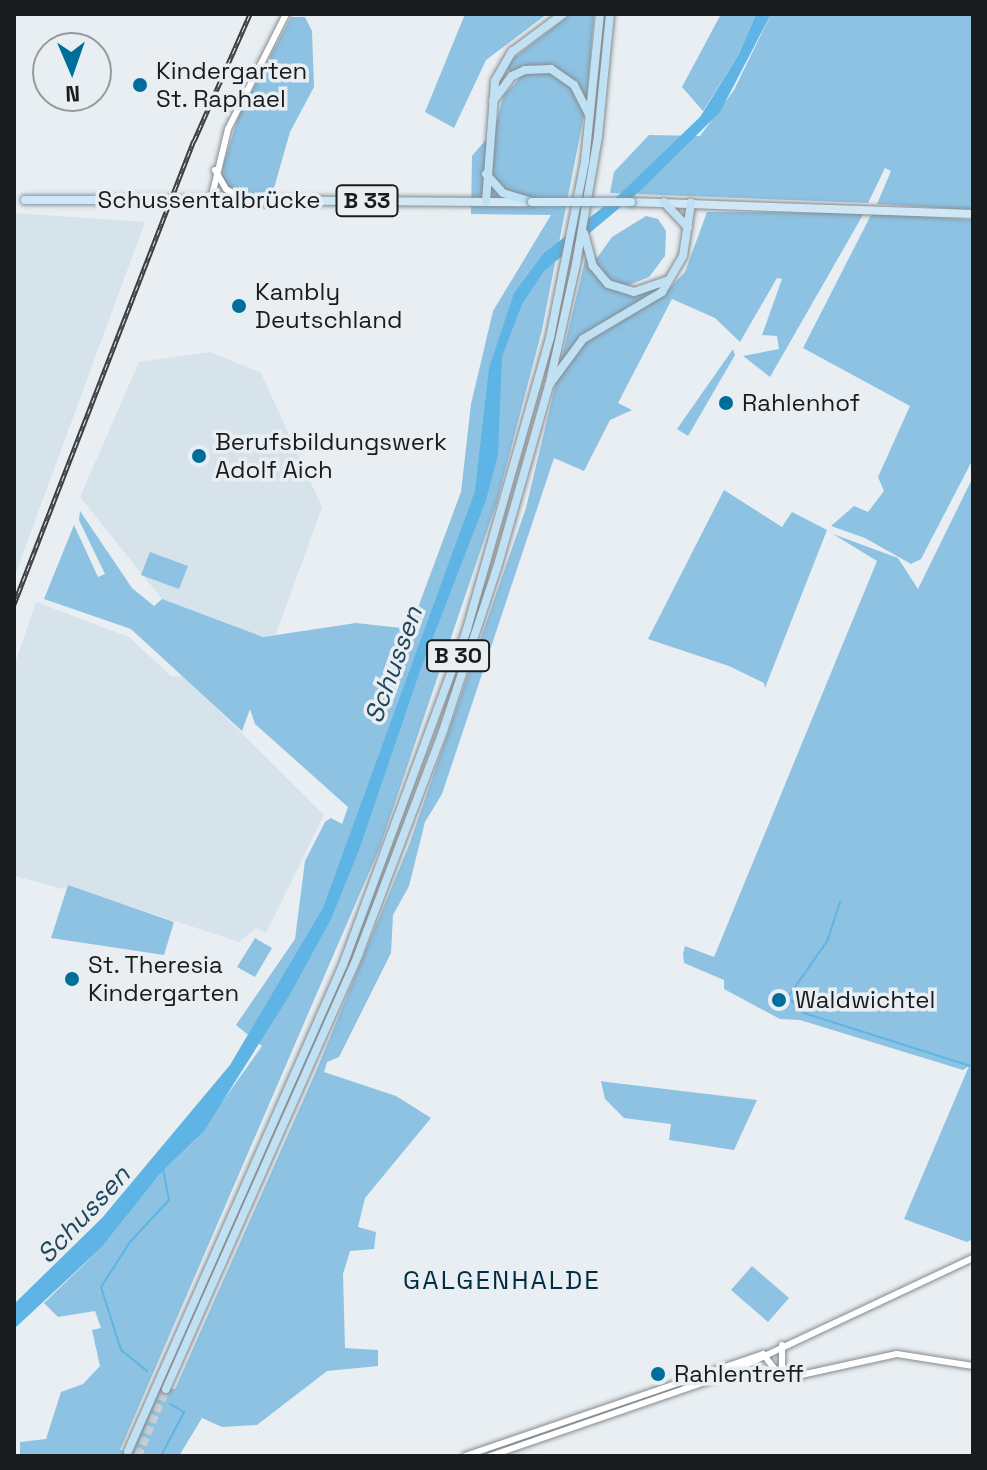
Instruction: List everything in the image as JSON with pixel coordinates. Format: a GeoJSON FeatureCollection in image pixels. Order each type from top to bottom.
{"type":"FeatureCollection","features":[{"type":"Feature","properties":{"kind":"highway"},"geometry":{"type":"LineString","coordinates":[[486,202],[490,109],[500,69],[512,52],[563,14]]}},
{"type":"Feature","properties":{"kind":"highway","name":"B 30"},"geometry":{"type":"LineString","coordinates":[[128,1451],[337,979],[409,797],[505,507],[564,274],[575,218],[588,137],[600,14]]}},
{"type":"Feature","properties":{"kind":"highway","name":"B 30"},"geometry":{"type":"LineString","coordinates":[[166,1389],[352,972],[399,853],[497,568],[549,386],[576,264],[601,118],[610,14]]}},
{"type":"Feature","properties":{"kind":"highway"},"geometry":{"type":"LineString","coordinates":[[490,109],[512,76],[540,68],[565,76],[581,96],[590,120]]}},
{"type":"Feature","properties":{"kind":"highway"},"geometry":{"type":"LineString","coordinates":[[486,173],[503,193],[532,202]]}},
{"type":"Feature","properties":{"kind":"highway"},"geometry":{"type":"LineString","coordinates":[[664,202],[689,228]]}},
{"type":"Feature","properties":{"kind":"highway"},"geometry":{"type":"LineString","coordinates":[[549,386],[583,339],[651,300],[672,277],[689,228],[691,203]]}},
{"type":"Feature","properties":{"kind":"highway"},"geometry":{"type":"LineString","coordinates":[[583,229],[587,252],[600,277],[619,290],[648,290],[672,277]]}},
{"type":"Feature","properties":{"kind":"main road","name":"Schussentalbrücke"},"geometry":{"type":"LineString","coordinates":[[14,200],[691,203]]}},
{"type":"Feature","properties":{"kind":"main road","name":"B 33"},"geometry":{"type":"LineString","coordinates":[[691,203],[973,214]]}},
{"type":"Feature","properties":{"kind":"street"},"geometry":{"type":"LineString","coordinates":[[211,200],[215,170],[255,73],[286,14]]}},
{"type":"Feature","properties":{"kind":"street"},"geometry":{"type":"LineString","coordinates":[[215,170],[226,189],[247,200]]}},
{"type":"Feature","properties":{"kind":"street"},"geometry":{"type":"LineString","coordinates":[[465,1456],[763,1354],[973,1258]]}},
{"type":"Feature","properties":{"kind":"street"},"geometry":{"type":"LineString","coordinates":[[782,1345],[782,1366],[792,1377]]}},
{"type":"Feature","properties":{"kind":"street"},"geometry":{"type":"LineString","coordinates":[[763,1354],[777,1372],[792,1377],[897,1354],[973,1366]]}},
{"type":"Feature","properties":{"kind":"street"},"geometry":{"type":"LineString","coordinates":[[490,1456],[648,1405],[753,1362],[763,1354]]}},
{"type":"Feature","properties":{"kind":"shaded area"},"geometry":{"type":"Polygon","coordinates":[[[465,14],[547,14],[486,60],[454,128],[425,112],[465,14]]]}},
{"type":"Feature","properties":{"kind":"shaded area"},"geometry":{"type":"Polygon","coordinates":[[[571,14],[594,14],[587,99],[542,330],[497,502],[380,847],[120,1450],[133,1451],[159,1388],[175,1389],[317,1069],[409,845],[526,508],[587,252],[593,266],[619,290],[660,286],[663,295],[685,272],[707,212],[864,213],[770,377],[743,356],[779,349],[777,336],[762,335],[782,279],[777,278],[740,342],[715,318],[672,299],[618,403],[632,410],[610,420],[584,471],[554,458],[442,794],[425,822],[409,886],[393,915],[391,953],[339,1057],[327,1062],[324,1072],[396,1096],[431,1118],[365,1198],[358,1227],[376,1232],[374,1249],[350,1251],[343,1274],[345,1348],[378,1350],[378,1366],[327,1371],[257,1425],[222,1427],[202,1418],[179,1456],[20,1456],[20,1442],[46,1439],[61,1392],[83,1384],[100,1366],[92,1330],[101,1328],[95,1311],[58,1317],[44,1303],[102,1247],[160,1174],[195,1140],[262,1046],[236,1025],[295,939],[305,861],[325,822],[331,818],[342,824],[348,807],[255,724],[250,709],[242,731],[131,629],[44,599],[74,525],[98,577],[105,574],[79,520],[80,511],[132,588],[154,606],[162,599],[263,637],[356,623],[410,629],[461,492],[471,404],[493,311],[551,215],[471,214],[472,156],[495,129],[503,96],[519,79],[506,68],[511,60],[571,14]]]}},
{"type":"Feature","properties":{"kind":"shaded area"},"geometry":{"type":"Polygon","coordinates":[[[721,14],[756,14],[739,54],[703,111],[682,87],[721,14]]]}},
{"type":"Feature","properties":{"kind":"shaded area"},"geometry":{"type":"Polygon","coordinates":[[[756,14],[771,14],[720,112],[641,190],[544,271],[522,304],[502,357],[498,455],[486,500],[420,671],[359,850],[331,919],[289,996],[204,1131],[160,1174],[102,1247],[14,1329],[14,1304],[102,1218],[230,1065],[323,908],[475,491],[489,368],[514,293],[544,253],[620,194],[700,117],[739,54],[756,14]]]}},
{"type":"Feature","properties":{"kind":"shaded area"},"geometry":{"type":"Polygon","coordinates":[[[771,14],[973,14],[973,210],[877,204],[891,171],[885,168],[868,203],[610,193],[614,172],[649,135],[700,136],[734,90],[771,14]]]}},
{"type":"Feature","properties":{"kind":"shaded area"},"geometry":{"type":"Polygon","coordinates":[[[291,17],[305,17],[312,31],[314,87],[290,132],[268,209],[218,210],[223,166],[238,117],[291,17]]]}},
{"type":"Feature","properties":{"kind":"shaded area"},"geometry":{"type":"Polygon","coordinates":[[[14,213],[145,222],[14,578],[14,213]]]}},
{"type":"Feature","properties":{"kind":"shaded area"},"geometry":{"type":"Polygon","coordinates":[[[872,213],[973,220],[973,459],[921,559],[911,564],[865,538],[831,526],[854,506],[868,512],[884,491],[878,477],[910,406],[803,348],[872,213]]]}},
{"type":"Feature","properties":{"kind":"shaded area"},"geometry":{"type":"Polygon","coordinates":[[[646,216],[658,219],[666,231],[665,256],[649,277],[629,285],[643,287],[614,284],[597,266],[593,254],[597,258],[612,237],[646,216]]]}},
{"type":"Feature","properties":{"kind":"shaded area"},"geometry":{"type":"Polygon","coordinates":[[[733,349],[735,355],[688,436],[677,429],[733,349]]]}},
{"type":"Feature","properties":{"kind":"shaded area","name":"Berufsbildungswerk Adolf Aich"},"geometry":{"type":"Polygon","coordinates":[[[210,352],[261,373],[322,507],[276,634],[263,637],[162,599],[80,497],[139,362],[210,352]]]}},
{"type":"Feature","properties":{"kind":"shaded area"},"geometry":{"type":"Polygon","coordinates":[[[973,477],[973,1239],[967,1242],[904,1219],[969,1066],[963,1070],[800,1020],[780,1019],[724,989],[724,980],[684,963],[683,954],[685,946],[714,957],[877,561],[833,534],[898,558],[918,589],[973,477]]]}},
{"type":"Feature","properties":{"kind":"shaded area"},"geometry":{"type":"Polygon","coordinates":[[[724,490],[782,527],[792,512],[827,530],[765,688],[764,683],[729,666],[648,639],[724,490]]]}},
{"type":"Feature","properties":{"kind":"shaded area"},"geometry":{"type":"Polygon","coordinates":[[[150,552],[188,566],[179,589],[141,575],[150,552]]]}},
{"type":"Feature","properties":{"kind":"shaded area"},"geometry":{"type":"Polygon","coordinates":[[[36,602],[129,637],[171,676],[185,677],[324,815],[266,933],[256,928],[239,942],[68,886],[63,889],[14,876],[14,666],[36,602]]]}},
{"type":"Feature","properties":{"kind":"shaded area"},"geometry":{"type":"Polygon","coordinates":[[[68,885],[174,922],[164,955],[51,938],[68,885]]]}},
{"type":"Feature","properties":{"kind":"shaded area"},"geometry":{"type":"Polygon","coordinates":[[[255,938],[272,948],[255,977],[237,967],[255,938]]]}},
{"type":"Feature","properties":{"kind":"shaded area"},"geometry":{"type":"Polygon","coordinates":[[[601,1081],[757,1100],[734,1150],[669,1140],[671,1124],[624,1118],[605,1099],[601,1081]]]}},
{"type":"Feature","properties":{"kind":"shaded area"},"geometry":{"type":"Polygon","coordinates":[[[752,1266],[789,1298],[768,1322],[731,1290],[752,1266]]]}},
{"type":"Feature","properties":{"kind":"waterway"},"geometry":{"type":"LineString","coordinates":[[840,902],[828,940],[788,997],[804,1013],[973,1067]]}},
{"type":"Feature","properties":{"kind":"waterway"},"geometry":{"type":"LineString","coordinates":[[147,1371],[121,1350],[101,1287],[130,1242],[169,1200],[163,1169]]}},
{"type":"Feature","properties":{"kind":"waterway"},"geometry":{"type":"LineString","coordinates":[[161,1456],[184,1412],[170,1404]]}},
{"type":"Feature","properties":{"kind":"tunnel"},"geometry":{"type":"LineString","coordinates":[[138,1456],[166,1389]]}},
{"type":"Feature","properties":{"kind":"railway"},"geometry":{"type":"LineString","coordinates":[[14,604],[194,141],[250,14]]}},
{"type":"Feature","properties":{"kind":"place","name":"Kindergarten St. Raphael"},"geometry":{"type":"Point","coordinates":[140,85]}},
{"type":"Feature","properties":{"kind":"place","name":"Kambly Deutschland"},"geometry":{"type":"Point","coordinates":[239,306]}},
{"type":"Feature","properties":{"kind":"place","name":"Rahlenhof"},"geometry":{"type":"Point","coordinates":[726,403]}},
{"type":"Feature","properties":{"kind":"place","name":"Berufsbildungswerk Adolf Aich"},"geometry":{"type":"Point","coordinates":[199,456]}},
{"type":"Feature","properties":{"kind":"place","name":"St. Theresia Kindergarten"},"geometry":{"type":"Point","coordinates":[72,979]}},
{"type":"Feature","properties":{"kind":"place","name":"Waldwichtel"},"geometry":{"type":"Point","coordinates":[779,1000]}},
{"type":"Feature","properties":{"kind":"place","name":"Rahlentreff"},"geometry":{"type":"Point","coordinates":[658,1374]}},
{"type":"Feature","properties":{"kind":"district","name":"GALGENHALDE"},"geometry":{"type":"Point","coordinates":[502,1281]}},
{"type":"Feature","properties":{"kind":"water label","name":"Schussen"},"geometry":{"type":"Point","coordinates":[394,665]}},
{"type":"Feature","properties":{"kind":"water label","name":"Schussen"},"geometry":{"type":"Point","coordinates":[84,1215]}}]}
